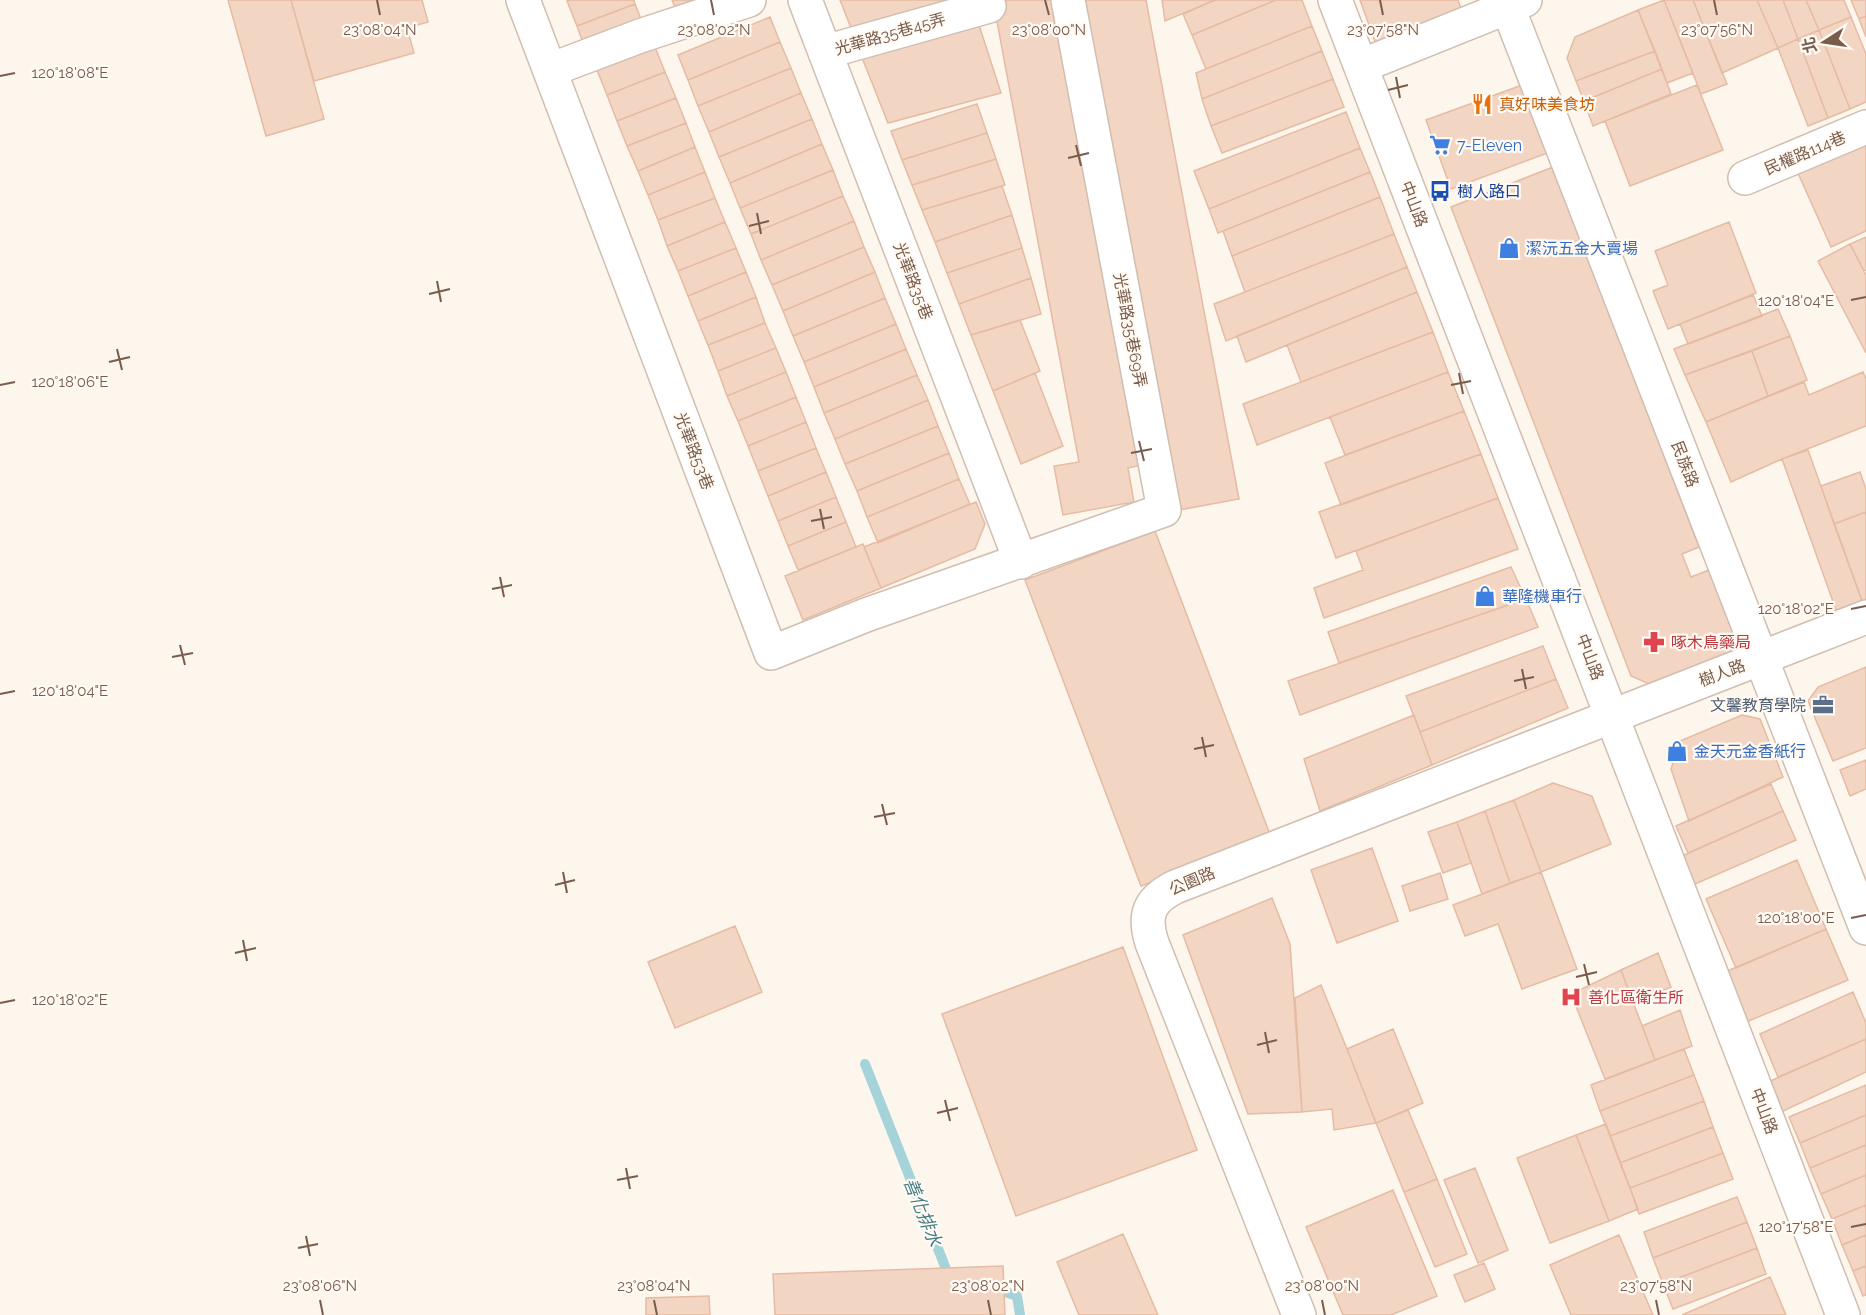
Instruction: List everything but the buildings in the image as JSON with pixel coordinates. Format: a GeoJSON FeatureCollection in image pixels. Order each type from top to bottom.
{"type":"FeatureCollection","features":[{"type":"Feature","properties":{"kind":"street","name":"光華路53巷"},"geometry":{"type":"LineString","coordinates":[[523,0],[771,653],[866,615],[1021,562]]}},
{"type":"Feature","properties":{"kind":"street"},"geometry":{"type":"LineString","coordinates":[[550,70],[640,36],[748,0]]}},
{"type":"Feature","properties":{"kind":"street","name":"光華路35巷"},"geometry":{"type":"LineString","coordinates":[[805,0],[1021,562]]}},
{"type":"Feature","properties":{"kind":"street","name":"光華路35巷69弄"},"geometry":{"type":"LineString","coordinates":[[1021,562],[1164,510],[1068,0]]}},
{"type":"Feature","properties":{"kind":"street","name":"中山路"},"geometry":{"type":"LineString","coordinates":[[1335,0],[1843,1315]]}},
{"type":"Feature","properties":{"kind":"street"},"geometry":{"type":"LineString","coordinates":[[1361,66],[1512,2]]}},
{"type":"Feature","properties":{"kind":"street","name":"民族路"},"geometry":{"type":"LineString","coordinates":[[1512,2],[1866,928]]}},
{"type":"Feature","properties":{"kind":"street","name":"光華路35巷45弄"},"geometry":{"type":"LineString","coordinates":[[825,52],[989,6]]}},
{"type":"Feature","properties":{"kind":"street","name":"民權路114巷"},"geometry":{"type":"LineString","coordinates":[[1745,178],[1866,127]]}},
{"type":"Feature","properties":{"kind":"street","name":"樹人路"},"geometry":{"type":"LineString","coordinates":[[1612,716],[1866,617]]}},
{"type":"Feature","properties":{"kind":"street","name":"公園路"},"geometry":{"type":"LineString","coordinates":[[1299,1315],[1152,943],[1148,922],[1152,904],[1164,892],[1175,887],[1612,716]]}},
{"type":"Feature","properties":{"kind":"waterway","name":"善化排水"},"geometry":{"type":"LineString","coordinates":[[865,1064],[948,1274],[955,1277]]}},
{"type":"Feature","properties":{"kind":"waterway","name":"善化排水"},"geometry":{"type":"LineString","coordinates":[[993,1288],[1017,1296],[1020,1315]]}},
{"type":"Feature","properties":{"kind":"place","name":"真好味美食坊"},"geometry":{"type":"Point","coordinates":[1482,104]}},
{"type":"Feature","properties":{"kind":"place","name":"7-Eleven"},"geometry":{"type":"Point","coordinates":[1440,145]}},
{"type":"Feature","properties":{"kind":"place","name":"樹人路口"},"geometry":{"type":"Point","coordinates":[1440,191]}},
{"type":"Feature","properties":{"kind":"place","name":"潔沅五金大賣場"},"geometry":{"type":"Point","coordinates":[1509,248]}},
{"type":"Feature","properties":{"kind":"place","name":"華隆機車行"},"geometry":{"type":"Point","coordinates":[1485,596]}},
{"type":"Feature","properties":{"kind":"place","name":"啄木鳥藥局"},"geometry":{"type":"Point","coordinates":[1654,642]}},
{"type":"Feature","properties":{"kind":"place","name":"文馨教育學院"},"geometry":{"type":"Point","coordinates":[1823,705]}},
{"type":"Feature","properties":{"kind":"place","name":"金天元金香紙行"},"geometry":{"type":"Point","coordinates":[1677,751]}},
{"type":"Feature","properties":{"kind":"place","name":"善化區衛生所"},"geometry":{"type":"Point","coordinates":[1571,997]}}]}
